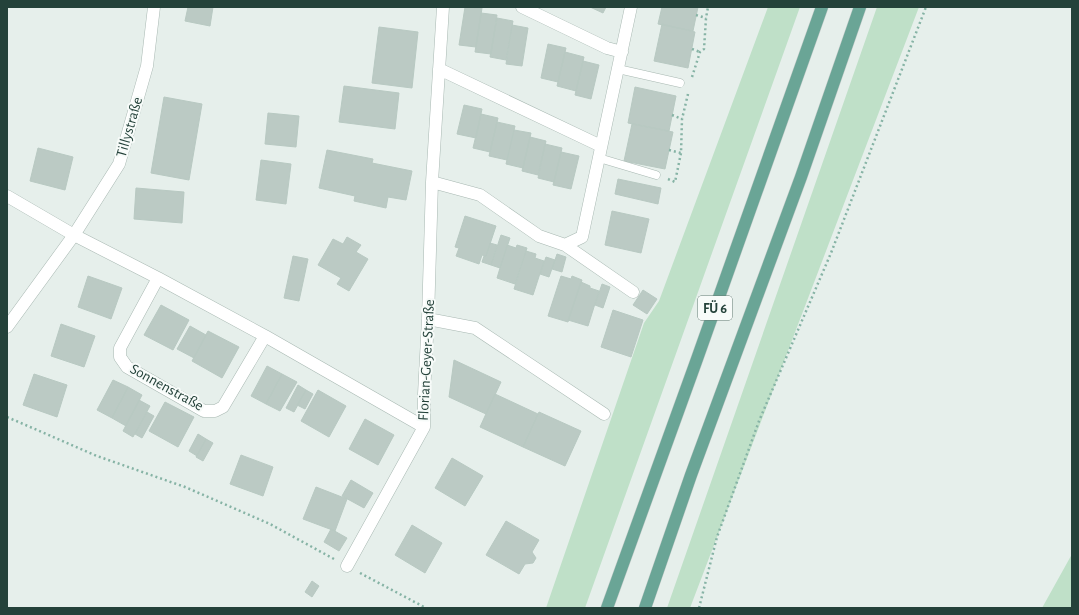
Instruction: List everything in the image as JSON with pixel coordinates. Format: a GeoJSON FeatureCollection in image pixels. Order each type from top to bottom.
{"type":"FeatureCollection","features":[{"type":"Feature","properties":{"kind":"main road","name":"FÜ 6"},"geometry":{"type":"LineString","coordinates":[[606,608],[697,359],[822,7]]}},
{"type":"Feature","properties":{"kind":"main road","name":"FÜ 6"},"geometry":{"type":"LineString","coordinates":[[645,608],[697,460],[801,177],[860,7]]}},
{"type":"Feature","properties":{"kind":"street","name":"Tillystraße"},"geometry":{"type":"LineString","coordinates":[[7,327],[74,235],[119,164],[147,66],[154,7]]}},
{"type":"Feature","properties":{"kind":"street","name":"Florian-Geyer-Straße"},"geometry":{"type":"LineString","coordinates":[[347,566],[424,427],[432,182],[443,7]]}},
{"type":"Feature","properties":{"kind":"street"},"geometry":{"type":"LineString","coordinates":[[522,7],[607,48],[622,52]]}},
{"type":"Feature","properties":{"kind":"street"},"geometry":{"type":"LineString","coordinates":[[565,245],[582,237],[631,7]]}},
{"type":"Feature","properties":{"kind":"street"},"geometry":{"type":"LineString","coordinates":[[439,69],[600,152]]}},
{"type":"Feature","properties":{"kind":"street"},"geometry":{"type":"LineString","coordinates":[[432,182],[480,195],[539,236],[565,245],[633,292]]}},
{"type":"Feature","properties":{"kind":"street"},"geometry":{"type":"LineString","coordinates":[[7,196],[74,235],[158,278],[265,336],[424,427]]}},
{"type":"Feature","properties":{"kind":"street","name":"Sonnenstraße"},"geometry":{"type":"LineString","coordinates":[[158,278],[120,348],[120,358],[128,367],[204,411],[215,411],[223,407],[265,336]]}},
{"type":"Feature","properties":{"kind":"street"},"geometry":{"type":"LineString","coordinates":[[428,319],[476,328],[604,414]]}},
{"type":"Feature","properties":{"kind":"lane"},"geometry":{"type":"LineString","coordinates":[[618,69],[680,83]]}},
{"type":"Feature","properties":{"kind":"lane"},"geometry":{"type":"LineString","coordinates":[[600,152],[656,175]]}},
{"type":"Feature","properties":{"kind":"path"},"geometry":{"type":"LineString","coordinates":[[691,82],[700,52],[704,49],[708,7]]}},
{"type":"Feature","properties":{"kind":"path"},"geometry":{"type":"LineString","coordinates":[[699,608],[717,537],[759,421],[831,253],[926,7]]}},
{"type":"Feature","properties":{"kind":"path"},"geometry":{"type":"LineString","coordinates":[[696,15],[706,18]]}},
{"type":"Feature","properties":{"kind":"path"},"geometry":{"type":"LineString","coordinates":[[692,49],[700,52]]}},
{"type":"Feature","properties":{"kind":"path"},"geometry":{"type":"LineString","coordinates":[[656,175],[675,182],[681,153],[682,119],[689,89]]}},
{"type":"Feature","properties":{"kind":"path"},"geometry":{"type":"LineString","coordinates":[[672,116],[682,119]]}},
{"type":"Feature","properties":{"kind":"path"},"geometry":{"type":"LineString","coordinates":[[669,150],[681,153]]}},
{"type":"Feature","properties":{"kind":"path"},"geometry":{"type":"LineString","coordinates":[[7,417],[97,456],[185,487],[270,524],[426,608]]}},
{"type":"Feature","properties":{"kind":"green space"},"geometry":{"type":"Polygon","coordinates":[[[768,7],[800,7],[585,608],[546,608],[644,323],[659,301],[768,7]]]}},
{"type":"Feature","properties":{"kind":"green space"},"geometry":{"type":"Polygon","coordinates":[[[877,7],[919,7],[690,608],[667,608],[877,7]]]}},
{"type":"Feature","properties":{"kind":"green space"},"geometry":{"type":"Polygon","coordinates":[[[1072,554],[1072,608],[1042,608],[1072,554]]]}},
{"type":"Feature","properties":{"kind":"building"},"geometry":{"type":"Polygon","coordinates":[[[188,7],[213,7],[210,26],[185,21],[188,7]]]}},
{"type":"Feature","properties":{"kind":"building"},"geometry":{"type":"Polygon","coordinates":[[[465,7],[482,8],[476,47],[459,45],[465,7]]]}},
{"type":"Feature","properties":{"kind":"building"},"geometry":{"type":"Polygon","coordinates":[[[590,7],[606,7],[603,13],[590,7]]]}},
{"type":"Feature","properties":{"kind":"building"},"geometry":{"type":"Polygon","coordinates":[[[662,7],[698,7],[693,31],[658,24],[662,7]]]}},
{"type":"Feature","properties":{"kind":"building"},"geometry":{"type":"Polygon","coordinates":[[[481,13],[497,15],[491,54],[475,52],[481,13]]]}},
{"type":"Feature","properties":{"kind":"building"},"geometry":{"type":"Polygon","coordinates":[[[497,18],[513,21],[506,60],[490,57],[497,18]]]}},
{"type":"Feature","properties":{"kind":"building"},"geometry":{"type":"Polygon","coordinates":[[[662,24],[695,32],[688,68],[654,61],[662,24]]]}},
{"type":"Feature","properties":{"kind":"building"},"geometry":{"type":"Polygon","coordinates":[[[512,25],[528,28],[522,66],[506,64],[512,25]]]}},
{"type":"Feature","properties":{"kind":"building"},"geometry":{"type":"Polygon","coordinates":[[[379,27],[418,32],[412,88],[372,83],[379,27]]]}},
{"type":"Feature","properties":{"kind":"building"},"geometry":{"type":"Polygon","coordinates":[[[548,44],[566,48],[558,82],[541,78],[548,44]]]}},
{"type":"Feature","properties":{"kind":"building"},"geometry":{"type":"Polygon","coordinates":[[[565,52],[584,57],[576,91],[557,86],[565,52]]]}},
{"type":"Feature","properties":{"kind":"building"},"geometry":{"type":"Polygon","coordinates":[[[583,61],[599,65],[591,99],[575,95],[583,61]]]}},
{"type":"Feature","properties":{"kind":"building"},"geometry":{"type":"Polygon","coordinates":[[[344,86],[399,93],[395,129],[339,122],[344,86]]]}},
{"type":"Feature","properties":{"kind":"building"},"geometry":{"type":"Polygon","coordinates":[[[635,87],[676,96],[669,131],[628,123],[635,87]]]}},
{"type":"Feature","properties":{"kind":"building"},"geometry":{"type":"Polygon","coordinates":[[[164,97],[202,104],[189,180],[151,173],[164,97]]]}},
{"type":"Feature","properties":{"kind":"building"},"geometry":{"type":"Polygon","coordinates":[[[464,105],[482,109],[476,138],[457,134],[464,105]]]}},
{"type":"Feature","properties":{"kind":"building"},"geometry":{"type":"Polygon","coordinates":[[[268,113],[299,116],[296,147],[265,144],[268,113]]]}},
{"type":"Feature","properties":{"kind":"building"},"geometry":{"type":"Polygon","coordinates":[[[481,114],[498,118],[490,152],[473,148],[481,114]]]}},
{"type":"Feature","properties":{"kind":"building"},"geometry":{"type":"Polygon","coordinates":[[[497,122],[515,126],[507,160],[489,156],[497,122]]]}},
{"type":"Feature","properties":{"kind":"building"},"geometry":{"type":"Polygon","coordinates":[[[632,124],[673,132],[665,169],[624,161],[632,124]]]}},
{"type":"Feature","properties":{"kind":"building"},"geometry":{"type":"Polygon","coordinates":[[[514,130],[531,133],[523,168],[506,164],[514,130]]]}},
{"type":"Feature","properties":{"kind":"building"},"geometry":{"type":"Polygon","coordinates":[[[530,137],[546,141],[538,175],[522,171],[530,137]]]}},
{"type":"Feature","properties":{"kind":"building"},"geometry":{"type":"Polygon","coordinates":[[[545,144],[562,148],[554,182],[538,178],[545,144]]]}},
{"type":"Feature","properties":{"kind":"building"},"geometry":{"type":"Polygon","coordinates":[[[38,148],[73,157],[65,190],[30,181],[38,148]]]}},
{"type":"Feature","properties":{"kind":"building"},"geometry":{"type":"Polygon","coordinates":[[[327,150],[373,159],[372,163],[412,171],[406,200],[388,197],[386,208],[354,201],[355,196],[319,188],[327,150]]]}},
{"type":"Feature","properties":{"kind":"building"},"geometry":{"type":"Polygon","coordinates":[[[561,152],[579,156],[571,189],[553,185],[561,152]]]}},
{"type":"Feature","properties":{"kind":"building"},"geometry":{"type":"Polygon","coordinates":[[[261,160],[291,164],[286,204],[256,200],[261,160]]]}},
{"type":"Feature","properties":{"kind":"building"},"geometry":{"type":"Polygon","coordinates":[[[618,179],[661,188],[658,204],[615,194],[618,179]]]}},
{"type":"Feature","properties":{"kind":"building"},"geometry":{"type":"Polygon","coordinates":[[[136,188],[184,192],[182,223],[134,219],[136,188]]]}},
{"type":"Feature","properties":{"kind":"building"},"geometry":{"type":"Polygon","coordinates":[[[612,211],[649,219],[641,253],[605,245],[612,211]]]}},
{"type":"Feature","properties":{"kind":"building"},"geometry":{"type":"Polygon","coordinates":[[[465,216],[496,226],[486,256],[482,255],[479,264],[456,256],[459,248],[455,247],[465,216]]]}},
{"type":"Feature","properties":{"kind":"building"},"geometry":{"type":"Polygon","coordinates":[[[501,235],[510,238],[500,268],[491,265],[501,235]]]}},
{"type":"Feature","properties":{"kind":"building"},"geometry":{"type":"Polygon","coordinates":[[[347,237],[361,245],[356,252],[368,259],[349,291],[337,284],[341,278],[318,265],[333,239],[343,244],[347,237]]]}},
{"type":"Feature","properties":{"kind":"building"},"geometry":{"type":"Polygon","coordinates":[[[490,243],[497,245],[491,265],[482,262],[484,256],[486,256],[490,243]]]}},
{"type":"Feature","properties":{"kind":"building"},"geometry":{"type":"Polygon","coordinates":[[[507,245],[516,248],[517,245],[527,248],[515,284],[497,278],[507,245]]]}},
{"type":"Feature","properties":{"kind":"building"},"geometry":{"type":"Polygon","coordinates":[[[526,251],[536,254],[535,258],[544,261],[533,295],[514,289],[526,251]]]}},
{"type":"Feature","properties":{"kind":"building"},"geometry":{"type":"Polygon","coordinates":[[[557,254],[566,257],[562,272],[552,269],[557,254]]]}},
{"type":"Feature","properties":{"kind":"building"},"geometry":{"type":"Polygon","coordinates":[[[293,256],[308,259],[299,301],[284,298],[293,256]]]}},
{"type":"Feature","properties":{"kind":"building"},"geometry":{"type":"Polygon","coordinates":[[[546,257],[555,260],[549,277],[540,274],[546,257]]]}},
{"type":"Feature","properties":{"kind":"building"},"geometry":{"type":"Polygon","coordinates":[[[88,276],[122,288],[111,319],[78,307],[88,276]]]}},
{"type":"Feature","properties":{"kind":"building"},"geometry":{"type":"Polygon","coordinates":[[[561,276],[571,279],[572,276],[582,280],[568,322],[548,316],[561,276]]]}},
{"type":"Feature","properties":{"kind":"building"},"geometry":{"type":"Polygon","coordinates":[[[581,282],[590,286],[590,288],[599,291],[588,326],[568,320],[581,282]]]}},
{"type":"Feature","properties":{"kind":"building"},"geometry":{"type":"Polygon","coordinates":[[[602,284],[610,287],[603,308],[595,305],[602,284]]]}},
{"type":"Feature","properties":{"kind":"building"},"geometry":{"type":"Polygon","coordinates":[[[643,290],[657,299],[647,314],[633,305],[643,290]]]}},
{"type":"Feature","properties":{"kind":"building"},"geometry":{"type":"Polygon","coordinates":[[[161,305],[189,320],[173,350],[144,335],[161,305]]]}},
{"type":"Feature","properties":{"kind":"building"},"geometry":{"type":"Polygon","coordinates":[[[613,310],[643,320],[631,357],[601,347],[613,310]]]}},
{"type":"Feature","properties":{"kind":"building"},"geometry":{"type":"Polygon","coordinates":[[[61,324],[95,336],[84,367],[51,356],[61,324]]]}},
{"type":"Feature","properties":{"kind":"building"},"geometry":{"type":"Polygon","coordinates":[[[190,326],[206,335],[194,358],[177,349],[190,326]]]}},
{"type":"Feature","properties":{"kind":"building"},"geometry":{"type":"Polygon","coordinates":[[[208,331],[239,347],[222,378],[192,361],[208,331]]]}},
{"type":"Feature","properties":{"kind":"building"},"geometry":{"type":"Polygon","coordinates":[[[454,360],[501,382],[486,414],[449,397],[454,360]]]}},
{"type":"Feature","properties":{"kind":"building"},"geometry":{"type":"Polygon","coordinates":[[[267,366],[282,374],[266,404],[251,396],[267,366]]]}},
{"type":"Feature","properties":{"kind":"building"},"geometry":{"type":"Polygon","coordinates":[[[34,374],[67,385],[57,417],[23,405],[34,374]]]}},
{"type":"Feature","properties":{"kind":"building"},"geometry":{"type":"Polygon","coordinates":[[[282,374],[297,382],[280,411],[266,404],[282,374]]]}},
{"type":"Feature","properties":{"kind":"building"},"geometry":{"type":"Polygon","coordinates":[[[113,380],[128,387],[112,418],[97,410],[113,380]]]}},
{"type":"Feature","properties":{"kind":"building"},"geometry":{"type":"Polygon","coordinates":[[[298,385],[306,390],[294,412],[286,408],[298,385]]]}},
{"type":"Feature","properties":{"kind":"building"},"geometry":{"type":"Polygon","coordinates":[[[128,387],[142,395],[126,426],[112,418],[128,387]]]}},
{"type":"Feature","properties":{"kind":"building"},"geometry":{"type":"Polygon","coordinates":[[[306,390],[313,394],[305,409],[297,405],[306,390]]]}},
{"type":"Feature","properties":{"kind":"building"},"geometry":{"type":"Polygon","coordinates":[[[318,390],[346,406],[329,437],[301,421],[318,390]]]}},
{"type":"Feature","properties":{"kind":"building"},"geometry":{"type":"Polygon","coordinates":[[[495,394],[538,414],[523,447],[480,427],[495,394]]]}},
{"type":"Feature","properties":{"kind":"building"},"geometry":{"type":"Polygon","coordinates":[[[139,400],[150,406],[133,437],[123,431],[139,400]]]}},
{"type":"Feature","properties":{"kind":"building"},"geometry":{"type":"Polygon","coordinates":[[[165,402],[194,417],[178,447],[149,431],[165,402]]]}},
{"type":"Feature","properties":{"kind":"building"},"geometry":{"type":"Polygon","coordinates":[[[147,412],[154,416],[142,438],[135,434],[147,412]]]}},
{"type":"Feature","properties":{"kind":"building"},"geometry":{"type":"Polygon","coordinates":[[[539,412],[581,431],[565,466],[523,447],[539,412]]]}},
{"type":"Feature","properties":{"kind":"building"},"geometry":{"type":"Polygon","coordinates":[[[365,419],[394,435],[378,465],[349,449],[365,419]]]}},
{"type":"Feature","properties":{"kind":"building"},"geometry":{"type":"Polygon","coordinates":[[[198,434],[206,439],[197,456],[189,451],[198,434]]]}},
{"type":"Feature","properties":{"kind":"building"},"geometry":{"type":"Polygon","coordinates":[[[206,439],[213,443],[203,461],[196,457],[206,439]]]}},
{"type":"Feature","properties":{"kind":"building"},"geometry":{"type":"Polygon","coordinates":[[[241,455],[273,467],[263,496],[230,484],[241,455]]]}},
{"type":"Feature","properties":{"kind":"building"},"geometry":{"type":"Polygon","coordinates":[[[452,458],[483,476],[465,506],[435,488],[452,458]]]}},
{"type":"Feature","properties":{"kind":"building"},"geometry":{"type":"Polygon","coordinates":[[[351,480],[373,493],[364,508],[342,496],[351,480]]]}},
{"type":"Feature","properties":{"kind":"building"},"geometry":{"type":"Polygon","coordinates":[[[316,487],[347,499],[335,531],[303,519],[316,487]]]}},
{"type":"Feature","properties":{"kind":"building"},"geometry":{"type":"Polygon","coordinates":[[[506,521],[539,540],[532,552],[536,558],[533,563],[525,564],[519,574],[486,555],[506,521]]]}},
{"type":"Feature","properties":{"kind":"building"},"geometry":{"type":"Polygon","coordinates":[[[412,525],[442,543],[425,573],[395,555],[412,525]]]}},
{"type":"Feature","properties":{"kind":"building"},"geometry":{"type":"Polygon","coordinates":[[[331,529],[347,538],[339,551],[324,542],[331,529]]]}},
{"type":"Feature","properties":{"kind":"building"},"geometry":{"type":"Polygon","coordinates":[[[312,581],[319,586],[312,597],[305,592],[312,581]]]}}]}
